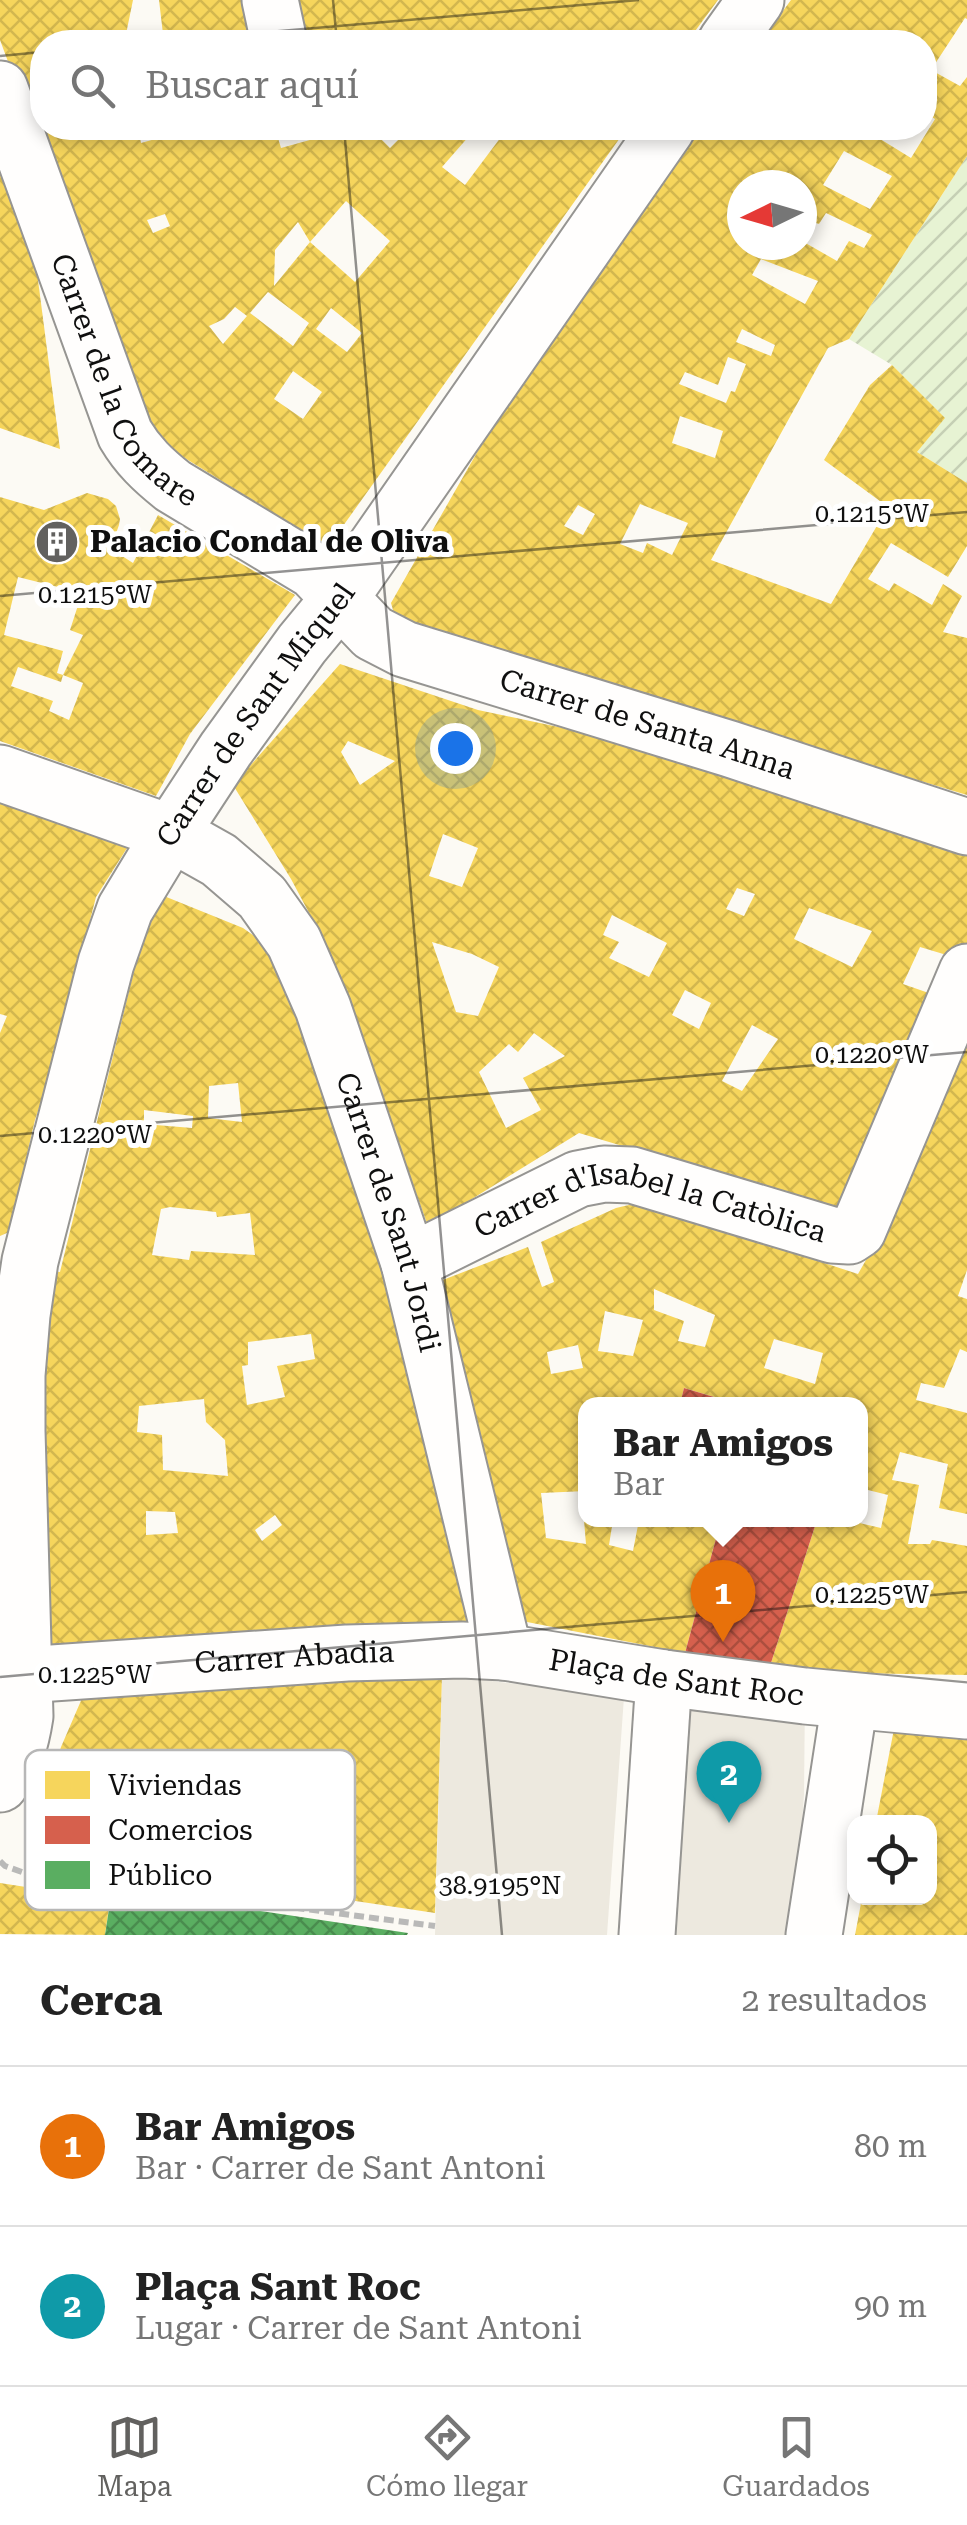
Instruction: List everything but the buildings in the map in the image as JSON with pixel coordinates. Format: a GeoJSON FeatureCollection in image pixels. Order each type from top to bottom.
{"type":"FeatureCollection","features":[{"type":"Feature","properties":{"kind":"street"},"geometry":{"type":"LineString","coordinates":[[270,0],[276,30]]}},
{"type":"Feature","properties":{"kind":"street"},"geometry":{"type":"LineString","coordinates":[[735,30],[756,0]]}},
{"type":"Feature","properties":{"kind":"street","name":"Carrer de la Comare"},"geometry":{"type":"LineString","coordinates":[[0,90],[114,407],[136,454],[174,486],[314,571],[340,598]]}},
{"type":"Feature","properties":{"kind":"street","name":"Carrer de Sant Miquel"},"geometry":{"type":"LineString","coordinates":[[7,1773],[21,1743],[25,1716],[12,1669],[22,1315],[15,1257],[125,909],[226,749],[340,598],[659,140]]}},
{"type":"Feature","properties":{"kind":"street","name":"Carrer de Santa Anna"},"geometry":{"type":"LineString","coordinates":[[340,598],[373,633],[404,650],[967,827]]}},
{"type":"Feature","properties":{"kind":"street","name":"Carrer de Sant Jordi"},"geometry":{"type":"LineString","coordinates":[[0,773],[170,833],[219,860],[262,897],[294,942],[323,1008],[409,1263],[504,1652]]}},
{"type":"Feature","properties":{"kind":"street","name":"Carrer d'Isabel la Catòlica"},"geometry":{"type":"LineString","coordinates":[[409,1263],[578,1179],[604,1174],[632,1175],[832,1235],[849,1236],[858,1230],[967,972]]}},
{"type":"Feature","properties":{"kind":"street","name":"Carrer Abadia"},"geometry":{"type":"LineString","coordinates":[[12,1669],[412,1650],[504,1652]]}},
{"type":"Feature","properties":{"kind":"street","name":"Plaça de Sant Roc"},"geometry":{"type":"LineString","coordinates":[[504,1652],[664,1678],[967,1712]]}},
{"type":"Feature","properties":{"kind":"street"},"geometry":{"type":"LineString","coordinates":[[647,1935],[664,1678]]}},
{"type":"Feature","properties":{"kind":"street"},"geometry":{"type":"LineString","coordinates":[[814,1935],[850,1700]]}},
{"type":"Feature","properties":{"kind":"path"},"geometry":{"type":"LineString","coordinates":[[0,1861],[25,1872]]}},
{"type":"Feature","properties":{"kind":"path"},"geometry":{"type":"LineString","coordinates":[[313,1910],[435,1926]]}},
{"type":"Feature","properties":{"kind":"green space"},"geometry":{"type":"Polygon","coordinates":[[[967,156],[967,483],[917,452],[944,418],[892,365],[849,339],[967,156]]]}},
{"type":"Feature","properties":{"kind":"shaded area"},"geometry":{"type":"Polygon","coordinates":[[[442,1675],[624,1697],[607,1935],[435,1935],[442,1675]]]}},
{"type":"Feature","properties":{"kind":"shaded area"},"geometry":{"type":"Polygon","coordinates":[[[664,1678],[805,1696],[804,1794],[795,1935],[647,1935],[664,1678]]]}},
{"type":"Feature","properties":{"kind":"place","name":"Palacio Condal de Oliva"},"geometry":{"type":"Point","coordinates":[57,542]}},
{"type":"Feature","properties":{"kind":"place","name":"Bar Amigos"},"geometry":{"type":"Point","coordinates":[723,1642]}},
{"type":"Feature","properties":{"kind":"place","name":"Plaça Sant Roc"},"geometry":{"type":"Point","coordinates":[729,1823]}}]}
